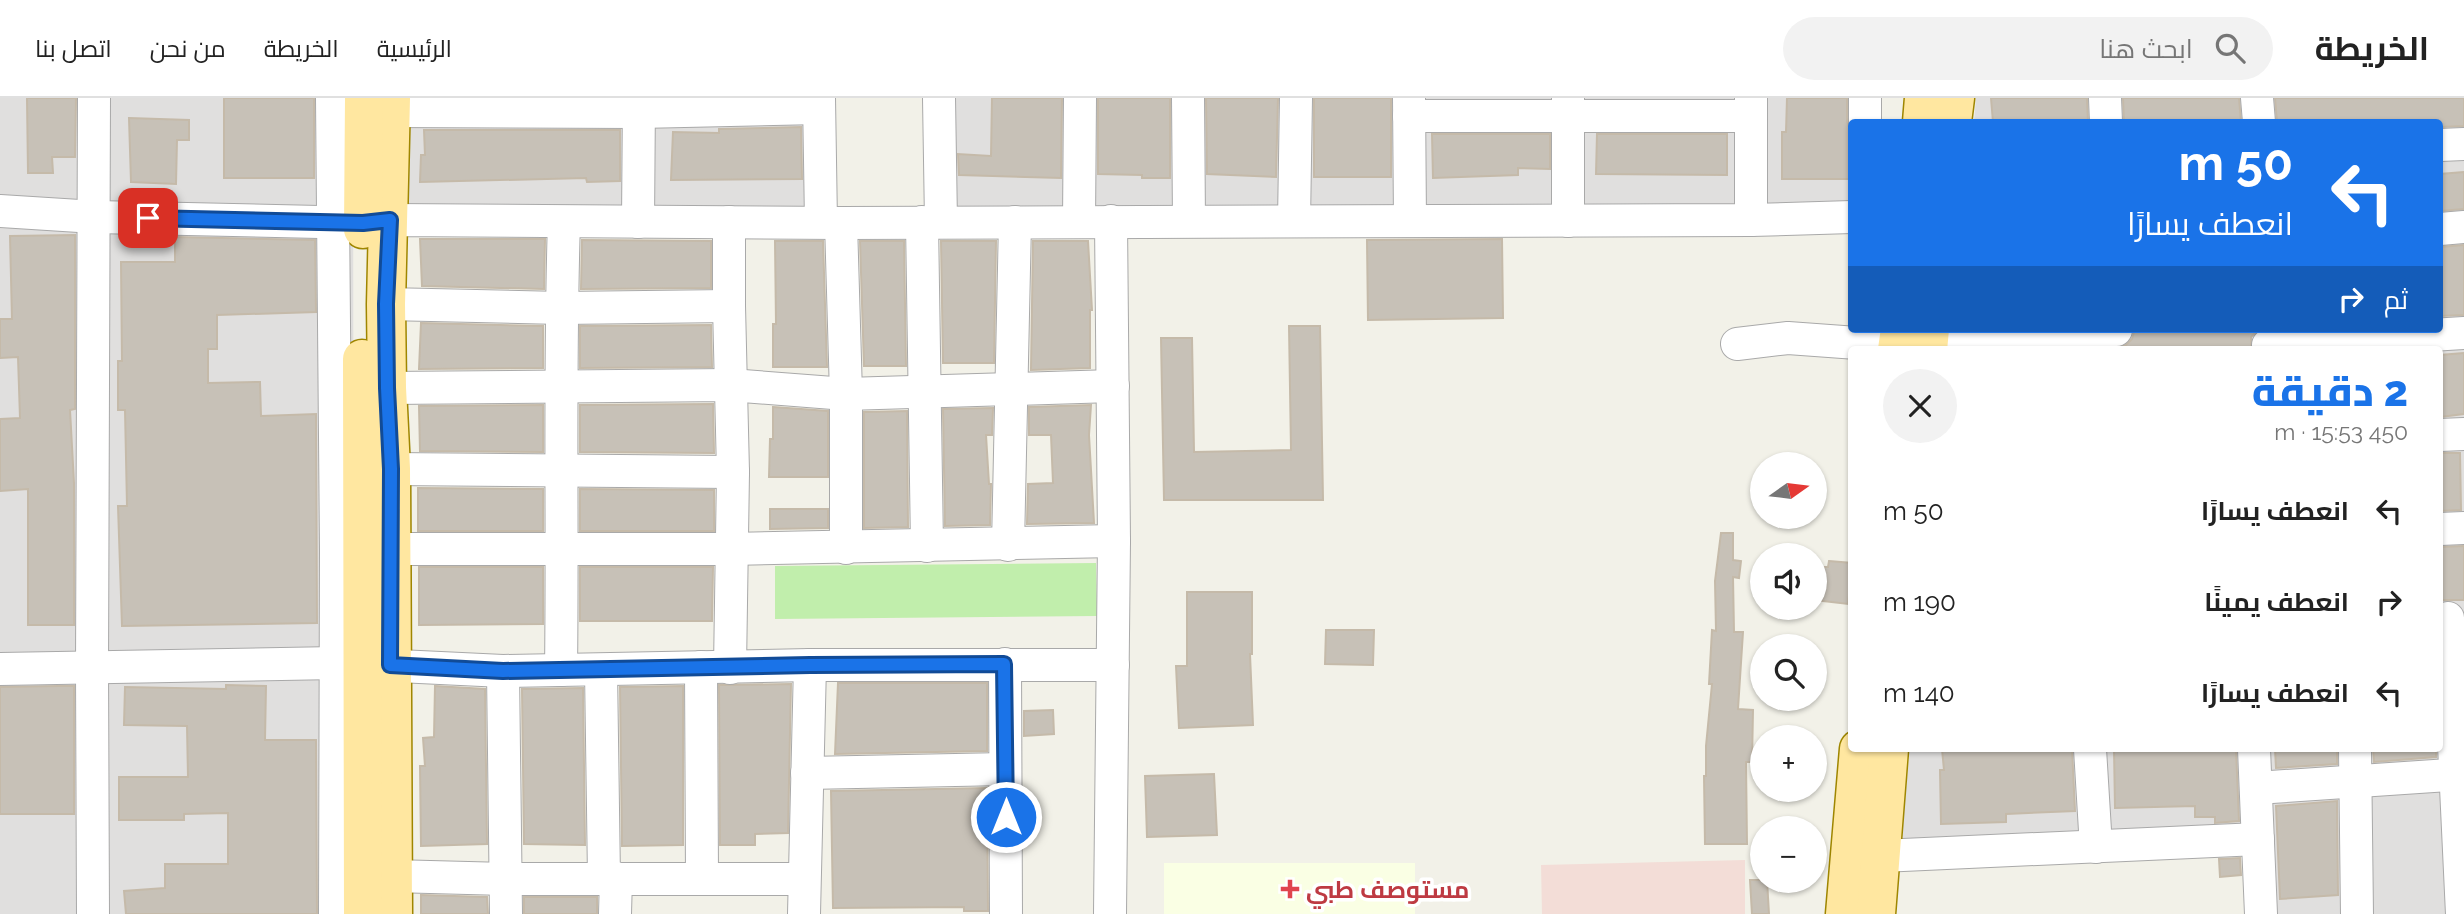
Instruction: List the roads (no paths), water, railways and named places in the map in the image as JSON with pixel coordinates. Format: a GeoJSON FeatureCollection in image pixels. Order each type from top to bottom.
{"type":"FeatureCollection","features":[{"type":"Feature","properties":{"kind":"main road"},"geometry":{"type":"LineString","coordinates":[[1922,119],[1924,98]]}},
{"type":"Feature","properties":{"kind":"main road"},"geometry":{"type":"LineString","coordinates":[[1952,119],[1955,98]]}},
{"type":"Feature","properties":{"kind":"main road"},"geometry":{"type":"LineString","coordinates":[[363,914],[362,222],[382,102]]}},
{"type":"Feature","properties":{"kind":"main road"},"geometry":{"type":"LineString","coordinates":[[362,222],[386,304],[391,469],[390,549],[363,664],[392,876],[393,914]]}},
{"type":"Feature","properties":{"kind":"main road"},"geometry":{"type":"LineString","coordinates":[[1845,914],[1859,752]]}},
{"type":"Feature","properties":{"kind":"main road"},"geometry":{"type":"LineString","coordinates":[[1876,914],[1889,752]]}},
{"type":"Feature","properties":{"kind":"street"},"geometry":{"type":"LineString","coordinates":[[93,914],[94,98]]}},
{"type":"Feature","properties":{"kind":"street"},"geometry":{"type":"LineString","coordinates":[[332,98],[362,222]]}},
{"type":"Feature","properties":{"kind":"street"},"geometry":{"type":"LineString","coordinates":[[927,546],[926,392],[931,222],[939,98]]}},
{"type":"Feature","properties":{"kind":"street"},"geometry":{"type":"LineString","coordinates":[[1079,222],[1080,98]]}},
{"type":"Feature","properties":{"kind":"street"},"geometry":{"type":"LineString","coordinates":[[1188,98],[1189,221]]}},
{"type":"Feature","properties":{"kind":"street"},"geometry":{"type":"LineString","coordinates":[[1294,221],[1296,98]]}},
{"type":"Feature","properties":{"kind":"street"},"geometry":{"type":"LineString","coordinates":[[1864,98],[1865,119]]}},
{"type":"Feature","properties":{"kind":"street"},"geometry":{"type":"LineString","coordinates":[[2105,98],[2106,119]]}},
{"type":"Feature","properties":{"kind":"street"},"geometry":{"type":"LineString","coordinates":[[2257,98],[2259,119]]}},
{"type":"Feature","properties":{"kind":"street"},"geometry":{"type":"LineString","coordinates":[[382,102],[639,105],[819,103],[846,394],[846,548]]}},
{"type":"Feature","properties":{"kind":"street"},"geometry":{"type":"LineString","coordinates":[[638,222],[639,105]]}},
{"type":"Feature","properties":{"kind":"street"},"geometry":{"type":"LineString","coordinates":[[1410,221],[1409,107],[1568,106],[1751,107],[1751,220]]}},
{"type":"Feature","properties":{"kind":"street"},"geometry":{"type":"LineString","coordinates":[[1568,106],[1568,221]]}},
{"type":"Feature","properties":{"kind":"street"},"geometry":{"type":"LineString","coordinates":[[2443,145],[2464,144]]}},
{"type":"Feature","properties":{"kind":"street"},"geometry":{"type":"LineString","coordinates":[[0,211],[95,217],[362,222],[1568,221],[1848,217]]}},
{"type":"Feature","properties":{"kind":"street"},"geometry":{"type":"LineString","coordinates":[[1110,914],[1114,541],[1111,221]]}},
{"type":"Feature","properties":{"kind":"street"},"geometry":{"type":"LineString","coordinates":[[561,670],[561,308],[564,222]]}},
{"type":"Feature","properties":{"kind":"street"},"geometry":{"type":"LineString","coordinates":[[702,878],[715,667],[731,550],[733,472],[729,222]]}},
{"type":"Feature","properties":{"kind":"street"},"geometry":{"type":"LineString","coordinates":[[1008,545],[1015,222]]}},
{"type":"Feature","properties":{"kind":"street"},"geometry":{"type":"LineString","coordinates":[[2443,229],[2464,227]]}},
{"type":"Feature","properties":{"kind":"street"},"geometry":{"type":"LineString","coordinates":[[386,304],[561,308],[729,306]]}},
{"type":"Feature","properties":{"kind":"street"},"geometry":{"type":"LineString","coordinates":[[1737,344],[1788,338],[1914,340],[2043,333]]}},
{"type":"Feature","properties":{"kind":"street"},"geometry":{"type":"LineString","coordinates":[[2268,341],[2464,333]]}},
{"type":"Feature","properties":{"kind":"street"},"geometry":{"type":"LineString","coordinates":[[387,388],[730,385],[846,394],[1113,386]]}},
{"type":"Feature","properties":{"kind":"street"},"geometry":{"type":"LineString","coordinates":[[2443,435],[2464,433]]}},
{"type":"Feature","properties":{"kind":"street"},"geometry":{"type":"LineString","coordinates":[[391,469],[733,472]]}},
{"type":"Feature","properties":{"kind":"street"},"geometry":{"type":"LineString","coordinates":[[2443,529],[2464,528]]}},
{"type":"Feature","properties":{"kind":"street"},"geometry":{"type":"LineString","coordinates":[[390,549],[731,550],[1114,541]]}},
{"type":"Feature","properties":{"kind":"street"},"geometry":{"type":"LineString","coordinates":[[2450,619],[2458,695],[2462,914]]}},
{"type":"Feature","properties":{"kind":"street"},"geometry":{"type":"LineString","coordinates":[[335,914],[363,664]]}},
{"type":"Feature","properties":{"kind":"street"},"geometry":{"type":"LineString","coordinates":[[0,669],[363,664],[503,671],[810,665],[1112,665]]}},
{"type":"Feature","properties":{"kind":"street"},"geometry":{"type":"LineString","coordinates":[[1004,664],[1006,914]]}},
{"type":"Feature","properties":{"kind":"street"},"geometry":{"type":"LineString","coordinates":[[804,914],[810,665]]}},
{"type":"Feature","properties":{"kind":"street"},"geometry":{"type":"LineString","coordinates":[[601,670],[610,878],[615,914]]}},
{"type":"Feature","properties":{"kind":"street"},"geometry":{"type":"LineString","coordinates":[[503,671],[506,914]]}},
{"type":"Feature","properties":{"kind":"street"},"geometry":{"type":"LineString","coordinates":[[2090,752],[2096,847]]}},
{"type":"Feature","properties":{"kind":"street"},"geometry":{"type":"LineString","coordinates":[[2254,752],[2261,914]]}},
{"type":"Feature","properties":{"kind":"street"},"geometry":{"type":"LineString","coordinates":[[2355,752],[2357,914]]}},
{"type":"Feature","properties":{"kind":"street"},"geometry":{"type":"LineString","coordinates":[[807,773],[1005,768]]}},
{"type":"Feature","properties":{"kind":"street"},"geometry":{"type":"LineString","coordinates":[[2256,788],[2460,774]]}},
{"type":"Feature","properties":{"kind":"street"},"geometry":{"type":"LineString","coordinates":[[1881,856],[2259,839]]}},
{"type":"Feature","properties":{"kind":"street"},"geometry":{"type":"LineString","coordinates":[[392,876],[506,879],[804,878]]}},
{"type":"Feature","properties":{"kind":"place","name":"مستوصف طبي"},"geometry":{"type":"Point","coordinates":[1290,889]}}]}
